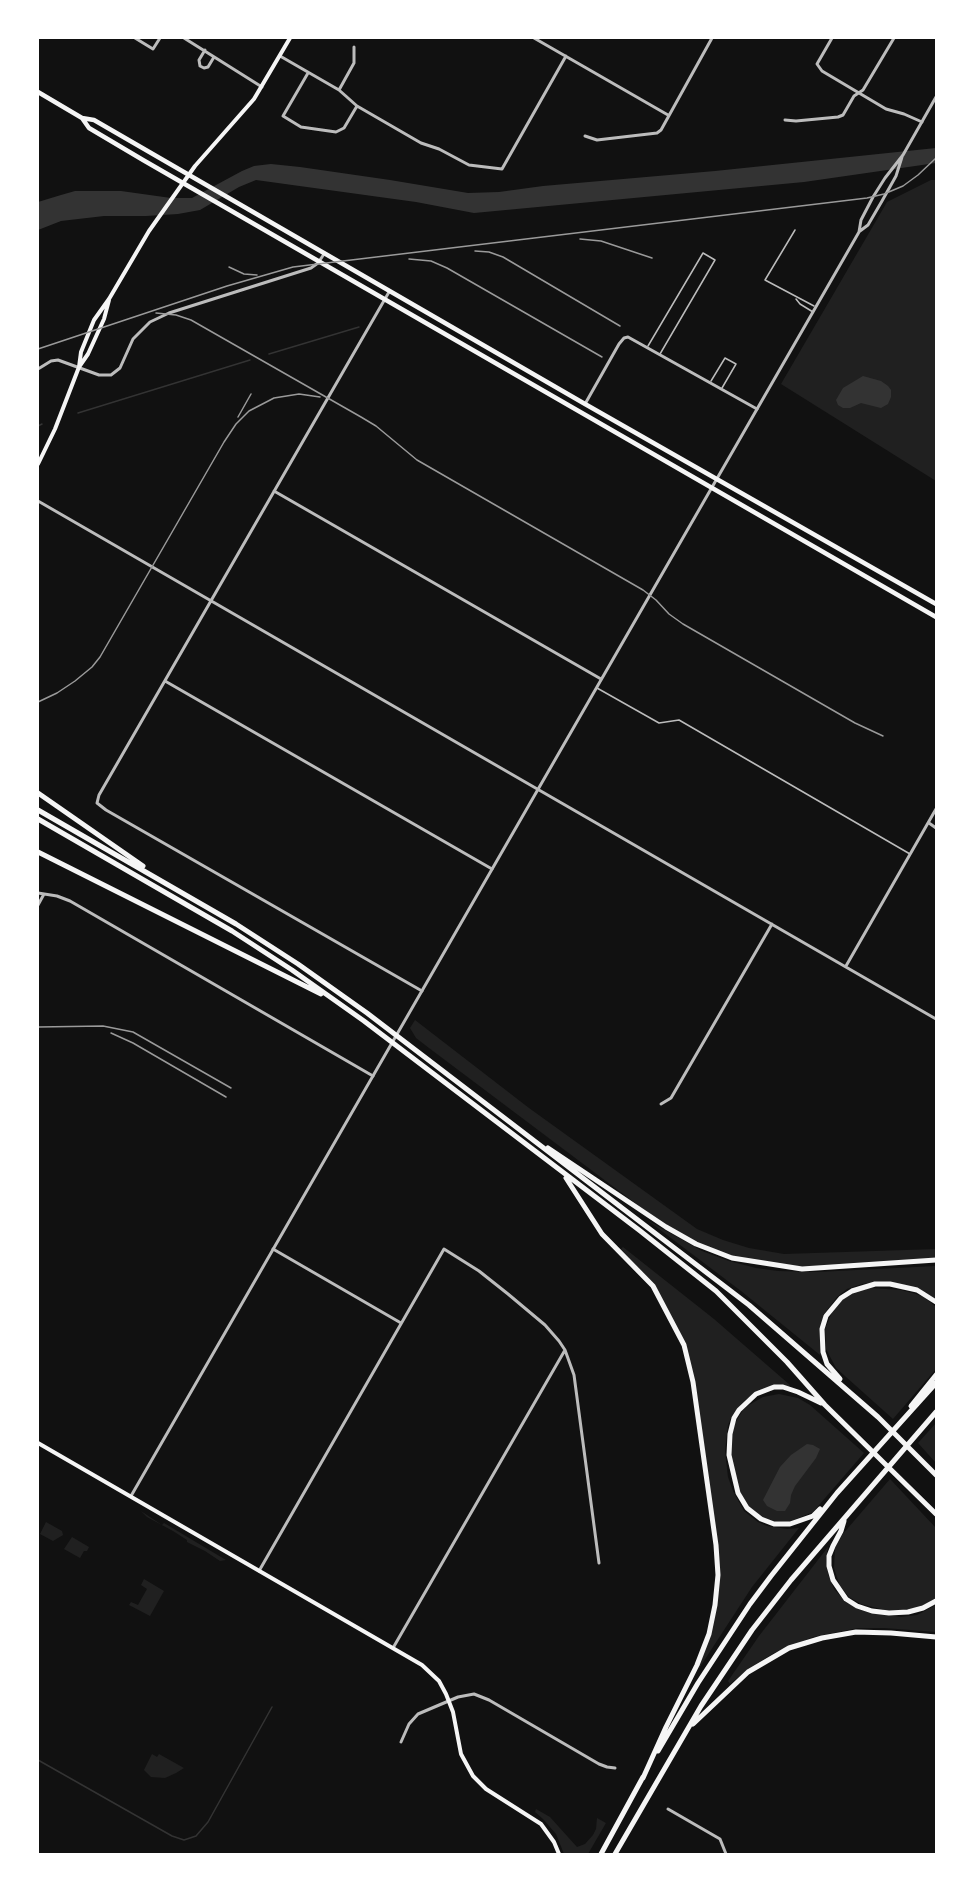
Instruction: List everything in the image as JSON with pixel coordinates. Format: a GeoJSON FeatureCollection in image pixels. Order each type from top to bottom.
{"type":"FeatureCollection","features":[{"type":"Feature","properties":{"kind":"highway"},"geometry":{"type":"LineString","coordinates":[[38,793],[166,883]]}},
{"type":"Feature","properties":{"kind":"highway"},"geometry":{"type":"LineString","coordinates":[[38,810],[166,883],[280,953],[379,1023],[750,1305],[855,1396]]}},
{"type":"Feature","properties":{"kind":"highway"},"geometry":{"type":"LineString","coordinates":[[38,819],[232,931],[339,1003],[562,1171],[716,1291],[787,1362],[825,1405],[935,1513]]}},
{"type":"Feature","properties":{"kind":"highway"},"geometry":{"type":"LineString","coordinates":[[38,852],[339,1003]]}},
{"type":"Feature","properties":{"kind":"highway"},"geometry":{"type":"LineString","coordinates":[[535,1141],[696,1245],[732,1258],[802,1269],[936,1260]]}},
{"type":"Feature","properties":{"kind":"highway"},"geometry":{"type":"LineString","coordinates":[[562,1171],[602,1234],[653,1286],[684,1345],[693,1382],[716,1545],[718,1575],[709,1634],[698,1665],[643,1778]]}},
{"type":"Feature","properties":{"kind":"highway"},"geometry":{"type":"LineString","coordinates":[[936,1302],[917,1290],[890,1284],[875,1284],[852,1291],[833,1306],[826,1316],[822,1329],[823,1352],[827,1364],[855,1396],[936,1475]]}},
{"type":"Feature","properties":{"kind":"highway"},"geometry":{"type":"LineString","coordinates":[[889,1435],[936,1375]]}},
{"type":"Feature","properties":{"kind":"highway"},"geometry":{"type":"LineString","coordinates":[[600,1854],[698,1683],[744,1613],[837,1493],[936,1383]]}},
{"type":"Feature","properties":{"kind":"highway"},"geometry":{"type":"LineString","coordinates":[[825,1405],[783,1387],[774,1387],[756,1394],[734,1418],[730,1434],[729,1455],[738,1493],[747,1508],[761,1519],[774,1524],[790,1524],[813,1516],[837,1493]]}},
{"type":"Feature","properties":{"kind":"highway"},"geometry":{"type":"LineString","coordinates":[[615,1854],[687,1730],[752,1630],[780,1593],[936,1412]]}},
{"type":"Feature","properties":{"kind":"highway"},"geometry":{"type":"LineString","coordinates":[[844,1519],[833,1546],[829,1566],[833,1580],[846,1599],[872,1611],[889,1613],[908,1612],[936,1601]]}},
{"type":"Feature","properties":{"kind":"highway"},"geometry":{"type":"LineString","coordinates":[[687,1730],[748,1672],[789,1648],[822,1638],[856,1632],[936,1637]]}},
{"type":"Feature","properties":{"kind":"main road"},"geometry":{"type":"LineString","coordinates":[[79,367],[81,352],[94,320],[109,299],[148,231],[182,182],[249,106],[290,38]]}},
{"type":"Feature","properties":{"kind":"main road"},"geometry":{"type":"LineString","coordinates":[[38,92],[82,118],[90,128],[199,192],[936,617]]}},
{"type":"Feature","properties":{"kind":"main road"},"geometry":{"type":"LineString","coordinates":[[82,118],[94,120],[936,604]]}},
{"type":"Feature","properties":{"kind":"main road"},"geometry":{"type":"LineString","coordinates":[[38,464],[55,429],[79,367],[88,354],[106,315],[109,299]]}},
{"type":"Feature","properties":{"kind":"main road"},"geometry":{"type":"LineString","coordinates":[[38,1443],[393,1648],[430,1672],[439,1681],[450,1701],[458,1747],[469,1771],[486,1789],[542,1824],[559,1854]]}},
{"type":"Feature","properties":{"kind":"street"},"geometry":{"type":"LineString","coordinates":[[135,38],[153,49],[160,38]]}},
{"type":"Feature","properties":{"kind":"street"},"geometry":{"type":"LineString","coordinates":[[184,38],[262,87]]}},
{"type":"Feature","properties":{"kind":"street"},"geometry":{"type":"LineString","coordinates":[[534,38],[668,115]]}},
{"type":"Feature","properties":{"kind":"street"},"geometry":{"type":"LineString","coordinates":[[585,136],[597,140],[652,135],[661,130],[712,38]]}},
{"type":"Feature","properties":{"kind":"street"},"geometry":{"type":"LineString","coordinates":[[832,38],[818,64],[822,71],[886,109],[904,114],[922,123]]}},
{"type":"Feature","properties":{"kind":"street"},"geometry":{"type":"LineString","coordinates":[[785,120],[840,117],[854,96],[863,90],[894,38]]}},
{"type":"Feature","properties":{"kind":"street"},"geometry":{"type":"LineString","coordinates":[[339,90],[354,63],[354,47]]}},
{"type":"Feature","properties":{"kind":"street"},"geometry":{"type":"LineString","coordinates":[[205,51],[199,60],[200,66],[207,67],[214,57]]}},
{"type":"Feature","properties":{"kind":"street"},"geometry":{"type":"LineString","coordinates":[[280,56],[339,90],[357,106],[425,145],[439,149],[469,165],[502,169],[566,56]]}},
{"type":"Feature","properties":{"kind":"street"},"geometry":{"type":"LineString","coordinates":[[308,73],[283,116],[301,127],[336,132],[344,128],[357,106]]}},
{"type":"Feature","properties":{"kind":"street"},"geometry":{"type":"LineString","coordinates":[[131,1497],[816,307],[858,232],[861,220],[885,177],[903,155],[936,97]]}},
{"type":"Feature","properties":{"kind":"street"},"geometry":{"type":"LineString","coordinates":[[858,232],[868,225],[896,176],[903,155]]}},
{"type":"Feature","properties":{"kind":"street"},"geometry":{"type":"LineString","coordinates":[[38,369],[51,361],[58,360],[102,375],[111,375],[120,368],[130,343],[136,335],[154,320],[169,313],[311,268],[324,254]]}},
{"type":"Feature","properties":{"kind":"street"},"geometry":{"type":"LineString","coordinates":[[389,291],[99,795],[98,802],[106,810],[422,991]]}},
{"type":"Feature","properties":{"kind":"street"},"geometry":{"type":"LineString","coordinates":[[585,404],[619,344],[626,338],[632,338],[757,409]]}},
{"type":"Feature","properties":{"kind":"street"},"geometry":{"type":"LineString","coordinates":[[274,491],[601,678]]}},
{"type":"Feature","properties":{"kind":"street"},"geometry":{"type":"LineString","coordinates":[[38,501],[936,1019]]}},
{"type":"Feature","properties":{"kind":"street"},"geometry":{"type":"LineString","coordinates":[[165,681],[492,869]]}},
{"type":"Feature","properties":{"kind":"street"},"geometry":{"type":"LineString","coordinates":[[846,967],[936,809]]}},
{"type":"Feature","properties":{"kind":"street"},"geometry":{"type":"LineString","coordinates":[[928,823],[936,828]]}},
{"type":"Feature","properties":{"kind":"street"},"geometry":{"type":"LineString","coordinates":[[38,893],[70,901],[373,1076]]}},
{"type":"Feature","properties":{"kind":"street"},"geometry":{"type":"LineString","coordinates":[[38,905],[44,893]]}},
{"type":"Feature","properties":{"kind":"street"},"geometry":{"type":"LineString","coordinates":[[661,1104],[670,1098],[771,924]]}},
{"type":"Feature","properties":{"kind":"street"},"geometry":{"type":"LineString","coordinates":[[273,1249],[401,1323]]}},
{"type":"Feature","properties":{"kind":"street"},"geometry":{"type":"LineString","coordinates":[[259,1571],[444,1249],[479,1271],[508,1294],[544,1325],[565,1350],[574,1375],[599,1563]]}},
{"type":"Feature","properties":{"kind":"street"},"geometry":{"type":"LineString","coordinates":[[393,1648],[565,1350]]}},
{"type":"Feature","properties":{"kind":"street"},"geometry":{"type":"LineString","coordinates":[[401,1742],[409,1724],[418,1714],[465,1695],[478,1695],[599,1764],[615,1768]]}},
{"type":"Feature","properties":{"kind":"street"},"geometry":{"type":"LineString","coordinates":[[668,1809],[720,1839],[726,1854]]}},
{"type":"Feature","properties":{"kind":"lane"},"geometry":{"type":"LineString","coordinates":[[795,230],[765,280],[816,307]]}},
{"type":"Feature","properties":{"kind":"lane"},"geometry":{"type":"LineString","coordinates":[[648,347],[703,253],[709,256],[715,260],[660,354]]}},
{"type":"Feature","properties":{"kind":"lane"},"geometry":{"type":"LineString","coordinates":[[796,298],[800,304],[813,312]]}},
{"type":"Feature","properties":{"kind":"lane"},"geometry":{"type":"LineString","coordinates":[[710,383],[724,358],[736,364],[722,389]]}},
{"type":"Feature","properties":{"kind":"lane"},"geometry":{"type":"LineString","coordinates":[[596,687],[659,723],[679,720],[910,854]]}},
{"type":"Feature","properties":{"kind":"shaded area"},"geometry":{"type":"Polygon","coordinates":[[[936,148],[936,163],[804,182],[474,213],[416,202],[256,180],[239,187],[200,210],[178,214],[104,216],[61,221],[38,230],[38,202],[75,191],[121,191],[171,198],[192,198],[242,171],[254,166],[271,164],[468,193],[499,192],[936,148]]]}},
{"type":"Feature","properties":{"kind":"shaded area"},"geometry":{"type":"Polygon","coordinates":[[[931,180],[936,180],[936,481],[781,384],[887,202],[931,180]]]}},
{"type":"Feature","properties":{"kind":"shaded area"},"geometry":{"type":"Polygon","coordinates":[[[863,376],[881,381],[888,386],[891,390],[891,397],[888,404],[881,408],[861,403],[850,408],[838,405],[836,400],[843,388],[863,376]]]}},
{"type":"Feature","properties":{"kind":"shaded area"},"geometry":{"type":"Polygon","coordinates":[[[415,1020],[529,1108],[697,1229],[749,1248],[784,1254],[936,1249],[936,1259],[806,1267],[744,1260],[706,1248],[667,1227],[416,1038],[410,1028],[415,1020]]]}},
{"type":"Feature","properties":{"kind":"shaded area"},"geometry":{"type":"Polygon","coordinates":[[[647,1220],[702,1251],[756,1268],[817,1272],[936,1266],[936,1299],[918,1289],[874,1282],[847,1289],[837,1297],[824,1314],[820,1332],[822,1353],[820,1355],[741,1291],[647,1220]]]}},
{"type":"Feature","properties":{"kind":"shaded area"},"geometry":{"type":"Polygon","coordinates":[[[623,1247],[714,1319],[790,1385],[745,1400],[728,1425],[725,1451],[728,1477],[744,1511],[767,1526],[799,1528],[752,1587],[698,1670],[712,1628],[718,1566],[690,1362],[651,1282],[621,1249],[623,1247]]]}},
{"type":"Feature","properties":{"kind":"shaded area"},"geometry":{"type":"Polygon","coordinates":[[[871,1288],[901,1290],[916,1294],[924,1297],[936,1307],[936,1369],[893,1419],[836,1368],[826,1349],[825,1329],[833,1310],[853,1292],[871,1288]]]}},
{"type":"Feature","properties":{"kind":"shaded area"},"geometry":{"type":"Polygon","coordinates":[[[779,1394],[798,1398],[810,1405],[864,1453],[813,1512],[789,1522],[766,1520],[750,1510],[741,1497],[731,1457],[731,1437],[735,1423],[743,1410],[763,1397],[779,1394]]]}},
{"type":"Feature","properties":{"kind":"shaded area"},"geometry":{"type":"Polygon","coordinates":[[[936,1423],[936,1463],[918,1443],[936,1423]]]}},
{"type":"Feature","properties":{"kind":"shaded area"},"geometry":{"type":"Polygon","coordinates":[[[807,1444],[820,1449],[795,1486],[785,1511],[777,1511],[767,1506],[763,1500],[780,1467],[791,1455],[807,1444]]]}},
{"type":"Feature","properties":{"kind":"shaded area"},"geometry":{"type":"Polygon","coordinates":[[[890,1479],[936,1528],[936,1598],[916,1610],[885,1610],[861,1604],[849,1597],[840,1586],[834,1568],[835,1548],[842,1535],[890,1479]]]}},
{"type":"Feature","properties":{"kind":"shaded area"},"geometry":{"type":"Polygon","coordinates":[[[141,1511],[226,1560],[220,1561],[187,1542],[141,1511]]]}},
{"type":"Feature","properties":{"kind":"shaded area"},"geometry":{"type":"Polygon","coordinates":[[[46,1522],[62,1531],[63,1535],[53,1541],[40,1534],[46,1522]]]}},
{"type":"Feature","properties":{"kind":"shaded area"},"geometry":{"type":"Polygon","coordinates":[[[72,1537],[89,1547],[80,1558],[64,1549],[72,1537]]]}},
{"type":"Feature","properties":{"kind":"shaded area"},"geometry":{"type":"Polygon","coordinates":[[[828,1547],[826,1558],[828,1574],[834,1589],[843,1599],[874,1613],[901,1617],[917,1615],[936,1605],[936,1632],[858,1628],[813,1637],[774,1653],[748,1669],[730,1684],[728,1681],[759,1636],[828,1547]]]}},
{"type":"Feature","properties":{"kind":"shaded area"},"geometry":{"type":"Polygon","coordinates":[[[144,1579],[164,1591],[150,1616],[129,1605],[131,1602],[138,1605],[147,1589],[141,1585],[144,1579]]]}},
{"type":"Feature","properties":{"kind":"shaded area"},"geometry":{"type":"Polygon","coordinates":[[[152,1754],[157,1757],[159,1754],[184,1768],[165,1778],[151,1777],[144,1770],[152,1754]]]}},
{"type":"Feature","properties":{"kind":"shaded area"},"geometry":{"type":"Polygon","coordinates":[[[536,1809],[550,1817],[577,1847],[585,1844],[593,1835],[597,1818],[606,1823],[588,1854],[564,1854],[556,1834],[535,1812],[536,1809]]]}},
{"type":"Feature","properties":{"kind":"waterway"},"geometry":{"type":"LineString","coordinates":[[269,354],[359,327]]}},
{"type":"Feature","properties":{"kind":"waterway"},"geometry":{"type":"LineString","coordinates":[[78,413],[250,360]]}},
{"type":"Feature","properties":{"kind":"waterway"},"geometry":{"type":"LineString","coordinates":[[38,426],[42,424]]}},
{"type":"Feature","properties":{"kind":"waterway"},"geometry":{"type":"LineString","coordinates":[[38,1760],[172,1836],[184,1840],[196,1836],[208,1822],[272,1707]]}},
{"type":"Feature","properties":{"kind":"railway"},"geometry":{"type":"LineString","coordinates":[[38,349],[227,286],[293,267],[867,198],[903,186],[936,158]]}},
{"type":"Feature","properties":{"kind":"railway"},"geometry":{"type":"LineString","coordinates":[[580,239],[601,241],[652,258]]}},
{"type":"Feature","properties":{"kind":"railway"},"geometry":{"type":"LineString","coordinates":[[475,251],[489,252],[503,257],[620,326]]}},
{"type":"Feature","properties":{"kind":"railway"},"geometry":{"type":"LineString","coordinates":[[409,259],[431,261],[447,268],[602,357]]}},
{"type":"Feature","properties":{"kind":"railway"},"geometry":{"type":"LineString","coordinates":[[229,267],[244,274],[257,275]]}},
{"type":"Feature","properties":{"kind":"railway"},"geometry":{"type":"LineString","coordinates":[[156,313],[176,315],[191,320],[361,417],[376,426],[417,460],[643,590],[683,624],[855,723],[883,736]]}},
{"type":"Feature","properties":{"kind":"railway"},"geometry":{"type":"LineString","coordinates":[[238,417],[251,394]]}},
{"type":"Feature","properties":{"kind":"railway"},"geometry":{"type":"LineString","coordinates":[[38,702],[75,681],[100,657],[236,424],[249,411],[274,398],[299,394],[320,397]]}},
{"type":"Feature","properties":{"kind":"railway"},"geometry":{"type":"LineString","coordinates":[[38,1027],[103,1026],[133,1032],[231,1088]]}},
{"type":"Feature","properties":{"kind":"railway"},"geometry":{"type":"LineString","coordinates":[[111,1033],[133,1043],[226,1097]]}}]}
